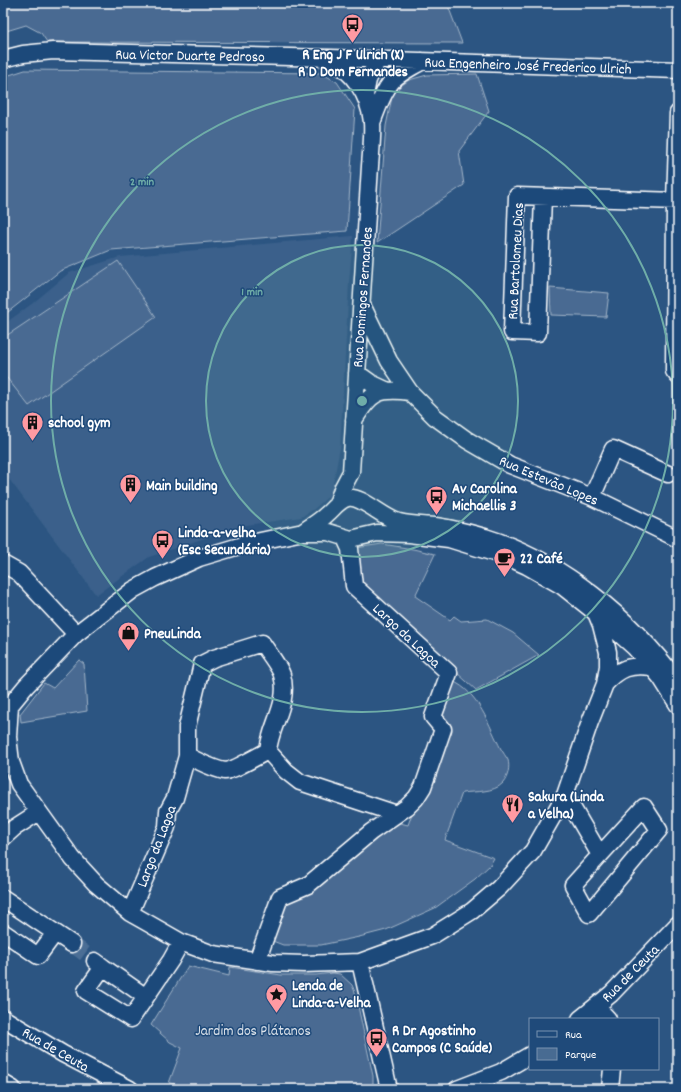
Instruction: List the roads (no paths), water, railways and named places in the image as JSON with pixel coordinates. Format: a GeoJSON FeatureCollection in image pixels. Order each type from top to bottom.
{"type":"FeatureCollection","features":[{"type":"Feature","properties":{"kind":"street","name":"Rua Victor Duarte Pedroso"},"geometry":{"type":"LineString","coordinates":[[3,59],[23,54],[53,51],[378,60]]}},
{"type":"Feature","properties":{"kind":"street","name":"Rua Domingos Fernandes"},"geometry":{"type":"LineString","coordinates":[[328,58],[352,75],[365,95],[372,123],[351,472],[342,489],[336,506]]}},
{"type":"Feature","properties":{"kind":"street","name":"Rua Domingos Fernandes"},"geometry":{"type":"LineString","coordinates":[[365,95],[368,80],[378,60]]}},
{"type":"Feature","properties":{"kind":"street","name":"Rua Engenheiro José Frederico Ulrich"},"geometry":{"type":"LineString","coordinates":[[378,60],[678,70]]}},
{"type":"Feature","properties":{"kind":"street"},"geometry":{"type":"LineString","coordinates":[[378,60],[386,84],[385,93]]}},
{"type":"Feature","properties":{"kind":"street","name":"Rua Domingos Fernandes"},"geometry":{"type":"LineString","coordinates":[[372,123],[385,93],[394,79],[422,61]]}},
{"type":"Feature","properties":{"kind":"street"},"geometry":{"type":"LineString","coordinates":[[678,113],[676,331],[674,371],[678,376]]}},
{"type":"Feature","properties":{"kind":"street","name":"Rua Bartolomeu Dias"},"geometry":{"type":"LineString","coordinates":[[543,196],[538,333],[512,332],[517,196],[543,196],[677,201]]}},
{"type":"Feature","properties":{"kind":"street","name":"Rua Estevão Lopes"},"geometry":{"type":"LineString","coordinates":[[361,304],[389,361],[410,392],[435,417],[467,440],[510,466],[592,497],[678,539]]}},
{"type":"Feature","properties":{"kind":"street"},"geometry":{"type":"LineString","coordinates":[[389,361],[381,356],[371,355],[357,365],[370,383],[386,390],[410,392]]}},
{"type":"Feature","properties":{"kind":"street"},"geometry":{"type":"LineString","coordinates":[[354,420],[362,406],[377,394],[386,390]]}},
{"type":"Feature","properties":{"kind":"street"},"geometry":{"type":"LineString","coordinates":[[592,497],[613,449],[668,474]]}},
{"type":"Feature","properties":{"kind":"street","name":"Rua Domingos Fernandes"},"geometry":{"type":"LineString","coordinates":[[351,472],[366,504]]}},
{"type":"Feature","properties":{"kind":"street"},"geometry":{"type":"LineString","coordinates":[[303,532],[343,500],[357,498],[397,521],[436,526],[487,538],[543,562],[573,580],[617,616],[643,640],[678,682]]}},
{"type":"Feature","properties":{"kind":"street"},"geometry":{"type":"LineString","coordinates":[[364,535],[372,525],[372,512],[366,504]]}},
{"type":"Feature","properties":{"kind":"street"},"geometry":{"type":"LineString","coordinates":[[336,506],[332,513],[332,525],[342,536]]}},
{"type":"Feature","properties":{"kind":"street"},"geometry":{"type":"LineString","coordinates":[[596,613],[601,625],[608,652],[608,666],[605,684],[590,722],[565,795],[533,851],[499,888],[472,911],[432,936],[360,962],[304,964],[257,961],[214,954],[181,942],[130,913],[96,884],[73,859],[8,771],[7,709],[76,634],[134,590],[155,578],[199,558],[246,544],[303,532],[328,532],[351,539],[364,535],[385,532],[449,539],[507,557],[527,566],[562,586],[596,613],[634,647],[662,678],[678,705]]}},
{"type":"Feature","properties":{"kind":"street","name":"Largo da Lagoa"},"geometry":{"type":"LineString","coordinates":[[257,961],[280,897],[308,884],[371,832],[407,807],[416,798],[423,787],[443,729],[432,717],[448,673],[354,586],[350,549],[342,536]]}},
{"type":"Feature","properties":{"kind":"street"},"geometry":{"type":"LineString","coordinates":[[3,564],[18,573],[76,634]]}},
{"type":"Feature","properties":{"kind":"street","name":"Largo da Lagoa"},"geometry":{"type":"LineString","coordinates":[[130,913],[167,827],[168,810],[175,798],[187,756],[187,727],[202,664],[214,658],[262,643],[282,674],[284,690],[283,704],[268,743],[268,751]]}},
{"type":"Feature","properties":{"kind":"street"},"geometry":{"type":"LineString","coordinates":[[605,684],[614,674],[631,666],[641,665],[652,667]]}},
{"type":"Feature","properties":{"kind":"street"},"geometry":{"type":"LineString","coordinates":[[187,756],[210,766],[227,771],[240,766],[268,751],[286,771],[300,782],[397,814]]}},
{"type":"Feature","properties":{"kind":"street"},"geometry":{"type":"LineString","coordinates":[[565,795],[600,855]]}},
{"type":"Feature","properties":{"kind":"street"},"geometry":{"type":"LineString","coordinates":[[644,807],[659,830],[588,914],[574,884],[600,855],[629,823],[644,807]]}},
{"type":"Feature","properties":{"kind":"street"},"geometry":{"type":"LineString","coordinates":[[3,838],[14,828],[38,812]]}},
{"type":"Feature","properties":{"kind":"street"},"geometry":{"type":"LineString","coordinates":[[3,898],[72,944]]}},
{"type":"Feature","properties":{"kind":"street","name":"Rua de Ceuta"},"geometry":{"type":"LineString","coordinates":[[581,1018],[611,994],[678,924]]}},
{"type":"Feature","properties":{"kind":"street"},"geometry":{"type":"LineString","coordinates":[[3,932],[38,956],[55,933]]}},
{"type":"Feature","properties":{"kind":"street"},"geometry":{"type":"LineString","coordinates":[[146,996],[99,964],[86,991],[131,1019],[171,960],[181,942]]}},
{"type":"Feature","properties":{"kind":"street"},"geometry":{"type":"LineString","coordinates":[[360,962],[389,1089]]}},
{"type":"Feature","properties":{"kind":"street"},"geometry":{"type":"LineString","coordinates":[[596,1006],[607,1018]]}},
{"type":"Feature","properties":{"kind":"street","name":"Rua de Ceuta"},"geometry":{"type":"LineString","coordinates":[[3,1018],[113,1086],[130,1089]]}},
{"type":"Feature","properties":{"kind":"street"},"geometry":{"type":"LineString","coordinates":[[457,1089],[501,1072],[529,1056]]}},
{"type":"Feature","properties":{"kind":"street"},"geometry":{"type":"LineString","coordinates":[[610,1089],[612,1070]]}},
{"type":"Feature","properties":{"kind":"street"},"geometry":{"type":"LineString","coordinates":[[3,1083],[13,1089]]}},
{"type":"Feature","properties":{"kind":"tunnel"},"geometry":{"type":"LineString","coordinates":[[72,944],[95,961]]}},
{"type":"Feature","properties":{"kind":"place","name":"R Eng J F Ulrich (X) R D Dom Fernandes"},"geometry":{"type":"Point","coordinates":[353,44]}},
{"type":"Feature","properties":{"kind":"place","name":"school gym"},"geometry":{"type":"Point","coordinates":[32,442]}},
{"type":"Feature","properties":{"kind":"place","name":"Main building"},"geometry":{"type":"Point","coordinates":[130,504]}},
{"type":"Feature","properties":{"kind":"place","name":"Av Carolina Michaellis 3"},"geometry":{"type":"Point","coordinates":[437,516]}},
{"type":"Feature","properties":{"kind":"place","name":"Linda-a-velha (Esc Secundária)"},"geometry":{"type":"Point","coordinates":[163,560]}},
{"type":"Feature","properties":{"kind":"place","name":"22 Café"},"geometry":{"type":"Point","coordinates":[504,578]}},
{"type":"Feature","properties":{"kind":"place","name":"PneuLinda"},"geometry":{"type":"Point","coordinates":[128,652]}},
{"type":"Feature","properties":{"kind":"place","name":"Sakura (Linda a Velha)"},"geometry":{"type":"Point","coordinates":[513,824]}},
{"type":"Feature","properties":{"kind":"place","name":"Lenda de Linda-a-Velha"},"geometry":{"type":"Point","coordinates":[276,1014]}},
{"type":"Feature","properties":{"kind":"place","name":"R Dr Agostinho Campos (C Saúde)"},"geometry":{"type":"Point","coordinates":[377,1058]}},
{"type":"Feature","properties":{"kind":"park label","name":"Jardim dos Plátanos"},"geometry":{"type":"Point","coordinates":[253,1030]}}]}
